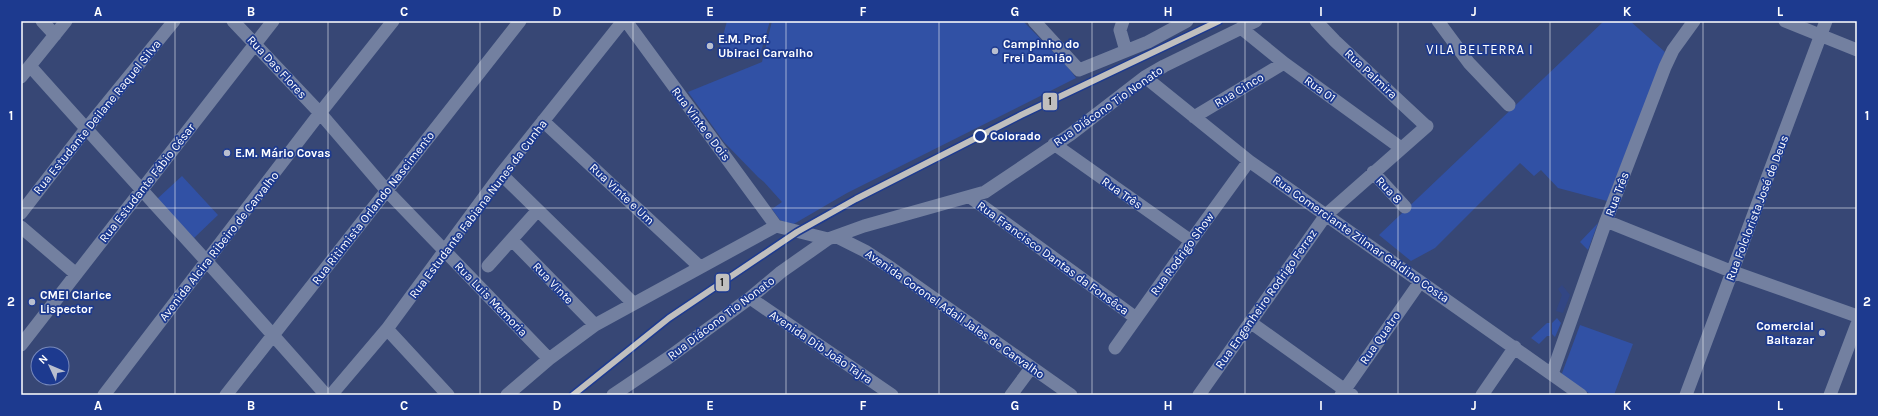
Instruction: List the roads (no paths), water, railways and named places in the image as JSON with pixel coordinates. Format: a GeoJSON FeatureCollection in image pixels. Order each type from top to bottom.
{"type":"FeatureCollection","features":[{"type":"Feature","properties":{"kind":"street"},"geometry":{"type":"LineString","coordinates":[[42,21],[55,35]]}},
{"type":"Feature","properties":{"kind":"street"},"geometry":{"type":"LineString","coordinates":[[21,77],[66,21]]}},
{"type":"Feature","properties":{"kind":"street","name":"Rua Estudante Deilane Raquel Silva"},"geometry":{"type":"LineString","coordinates":[[21,213],[86,129],[174,21]]}},
{"type":"Feature","properties":{"kind":"street","name":"Rua Das Flores"},"geometry":{"type":"LineString","coordinates":[[233,21],[320,113]]}},
{"type":"Feature","properties":{"kind":"street","name":"Rua Estudante Fábio César"},"geometry":{"type":"LineString","coordinates":[[21,345],[273,21]]}},
{"type":"Feature","properties":{"kind":"street","name":"Avenida Alcira Ribeiro de Carvalho"},"geometry":{"type":"LineString","coordinates":[[104,395],[320,113],[393,21]]}},
{"type":"Feature","properties":{"kind":"street","name":"Rua Ritimista Orlando Nascimento"},"geometry":{"type":"LineString","coordinates":[[226,395],[520,21]]}},
{"type":"Feature","properties":{"kind":"street","name":"Rua Estudante Fabiana Nunes da Cunha"},"geometry":{"type":"LineString","coordinates":[[331,395],[387,329],[501,174],[624,21]]}},
{"type":"Feature","properties":{"kind":"street","name":"Rua Vinte e Dois"},"geometry":{"type":"LineString","coordinates":[[624,21],[776,226]]}},
{"type":"Feature","properties":{"kind":"street"},"geometry":{"type":"LineString","coordinates":[[1034,21],[1079,70],[1148,42],[1187,21]]}},
{"type":"Feature","properties":{"kind":"street"},"geometry":{"type":"LineString","coordinates":[[1123,21],[1120,30],[1126,51]]}},
{"type":"Feature","properties":{"kind":"street","name":"Rua Diácono Tio Nonato"},"geometry":{"type":"LineString","coordinates":[[617,394],[750,298],[781,272],[832,238],[864,226],[985,192],[1113,103],[1144,77],[1256,21]]}},
{"type":"Feature","properties":{"kind":"street","name":"Rua Palmira"},"geometry":{"type":"LineString","coordinates":[[1316,21],[1334,41],[1427,126]]}},
{"type":"Feature","properties":{"kind":"street"},"geometry":{"type":"LineString","coordinates":[[1438,21],[1469,63],[1509,105]]}},
{"type":"Feature","properties":{"kind":"street","name":"Rua Três"},"geometry":{"type":"LineString","coordinates":[[1552,374],[1606,222],[1669,58],[1694,21]]}},
{"type":"Feature","properties":{"kind":"street"},"geometry":{"type":"LineString","coordinates":[[1785,21],[1857,50]]}},
{"type":"Feature","properties":{"kind":"street","name":"Rua Folclorista José de Deus"},"geometry":{"type":"LineString","coordinates":[[1686,395],[1826,21]]}},
{"type":"Feature","properties":{"kind":"street","name":"Rua 01"},"geometry":{"type":"LineString","coordinates":[[1241,28],[1284,63],[1401,148]]}},
{"type":"Feature","properties":{"kind":"street","name":"Rua Cinco"},"geometry":{"type":"LineString","coordinates":[[1194,117],[1284,63]]}},
{"type":"Feature","properties":{"kind":"street"},"geometry":{"type":"LineString","coordinates":[[30,66],[141,190],[208,261],[326,395]]}},
{"type":"Feature","properties":{"kind":"street","name":"Rua Comerciante Zilmar Galdino Costa"},"geometry":{"type":"LineString","coordinates":[[1144,77],[1250,161],[1581,395]]}},
{"type":"Feature","properties":{"kind":"street","name":"Rua Luis Memoria"},"geometry":{"type":"LineString","coordinates":[[320,113],[387,191],[549,359]]}},
{"type":"Feature","properties":{"kind":"street","name":"Rua Vinte e Um"},"geometry":{"type":"LineString","coordinates":[[543,121],[700,267]]}},
{"type":"Feature","properties":{"kind":"street","name":"Rua Engenheiro Rodrigo Ferraz"},"geometry":{"type":"LineString","coordinates":[[1198,395],[1326,215],[1427,126]]}},
{"type":"Feature","properties":{"kind":"street","name":"Rua Três"},"geometry":{"type":"LineString","coordinates":[[1054,144],[1191,241]]}},
{"type":"Feature","properties":{"kind":"street","name":"Rua Rodrigo Show"},"geometry":{"type":"LineString","coordinates":[[1115,348],[1250,161]]}},
{"type":"Feature","properties":{"kind":"street","name":"Rua 8"},"geometry":{"type":"LineString","coordinates":[[1373,172],[1405,207]]}},
{"type":"Feature","properties":{"kind":"street"},"geometry":{"type":"LineString","coordinates":[[501,174],[633,303]]}},
{"type":"Feature","properties":{"kind":"street","name":"Rua Francisco Dantas da Fonsêca"},"geometry":{"type":"LineString","coordinates":[[970,197],[1136,318]]}},
{"type":"Feature","properties":{"kind":"street"},"geometry":{"type":"LineString","coordinates":[[488,266],[538,210]]}},
{"type":"Feature","properties":{"kind":"street"},"geometry":{"type":"LineString","coordinates":[[1606,222],[1733,272],[1857,316]]}},
{"type":"Feature","properties":{"kind":"street"},"geometry":{"type":"LineString","coordinates":[[507,395],[549,359],[594,325],[776,226],[797,232],[832,238]]}},
{"type":"Feature","properties":{"kind":"street"},"geometry":{"type":"LineString","coordinates":[[21,227],[76,274]]}},
{"type":"Feature","properties":{"kind":"street","name":"Avenida Coronel Adail Jales de Carvalho"},"geometry":{"type":"LineString","coordinates":[[832,238],[891,268],[1071,395]]}},
{"type":"Feature","properties":{"kind":"street","name":"Rua Vinte"},"geometry":{"type":"LineString","coordinates":[[512,240],[594,325]]}},
{"type":"Feature","properties":{"kind":"street","name":"Rua Quatro"},"geometry":{"type":"LineString","coordinates":[[1346,393],[1420,282]]}},
{"type":"Feature","properties":{"kind":"street","name":"Avenida Dib João Tajra"},"geometry":{"type":"LineString","coordinates":[[750,298],[892,395]]}},
{"type":"Feature","properties":{"kind":"street"},"geometry":{"type":"LineString","coordinates":[[1250,322],[1346,393]]}},
{"type":"Feature","properties":{"kind":"street"},"geometry":{"type":"LineString","coordinates":[[1830,395],[1857,324]]}},
{"type":"Feature","properties":{"kind":"street"},"geometry":{"type":"LineString","coordinates":[[387,329],[448,395]]}},
{"type":"Feature","properties":{"kind":"street"},"geometry":{"type":"LineString","coordinates":[[1482,395],[1515,347]]}},
{"type":"Feature","properties":{"kind":"street"},"geometry":{"type":"LineString","coordinates":[[1011,395],[1031,368]]}},
{"type":"Feature","properties":{"kind":"place","name":"E.M. Prof. Ubiraci Carvalho"},"geometry":{"type":"Point","coordinates":[710,46]}},
{"type":"Feature","properties":{"kind":"place","name":"Campinho do Frei Damião"},"geometry":{"type":"Point","coordinates":[995,51]}},
{"type":"Feature","properties":{"kind":"place","name":"Colorado"},"geometry":{"type":"Point","coordinates":[980,136]}},
{"type":"Feature","properties":{"kind":"place","name":"E.M. Mário Covas"},"geometry":{"type":"Point","coordinates":[227,153]}},
{"type":"Feature","properties":{"kind":"place","name":"CMEI Clarice Lispector"},"geometry":{"type":"Point","coordinates":[32,302]}},
{"type":"Feature","properties":{"kind":"place","name":"Comercial Baltazar"},"geometry":{"type":"Point","coordinates":[1822,333]}},
{"type":"Feature","properties":{"kind":"district","name":"VILA BELTERRA I"},"geometry":{"type":"Point","coordinates":[1480,49]}}]}
